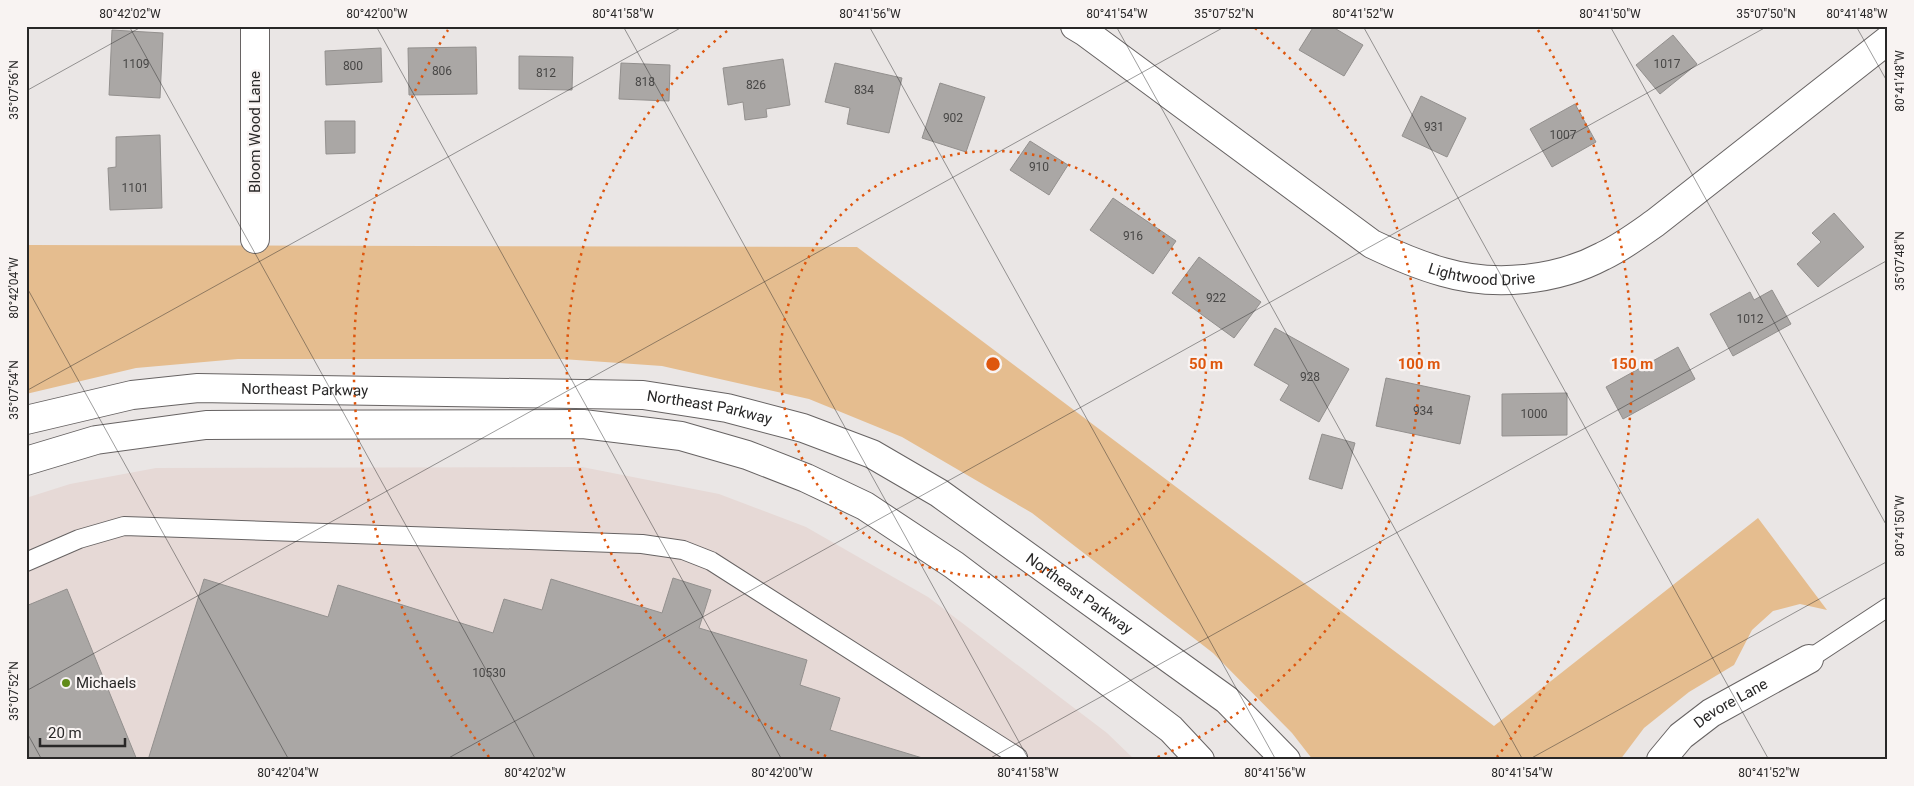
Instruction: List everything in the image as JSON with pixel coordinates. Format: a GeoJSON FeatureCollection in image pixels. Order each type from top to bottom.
{"type":"FeatureCollection","features":[{"type":"Feature","properties":{"kind":"street","name":"Bloom Wood Lane"},"geometry":{"type":"LineString","coordinates":[[254,26],[255,239]]}},
{"type":"Feature","properties":{"kind":"street","name":"Lightwood Drive"},"geometry":{"type":"LineString","coordinates":[[1075,26],[1372,244],[1406,260],[1444,273],[1509,280],[1571,270],[1602,257],[1625,244],[1655,223],[1888,40]]}},
{"type":"Feature","properties":{"kind":"street","name":"Northeast Parkway"},"geometry":{"type":"LineString","coordinates":[[26,420],[132,395],[198,388],[643,395],[726,408],[803,428],[872,454],[940,493],[1227,700],[1286,760]]}},
{"type":"Feature","properties":{"kind":"street"},"geometry":{"type":"LineString","coordinates":[[26,461],[96,440],[206,425],[583,424],[681,436],[747,455],[806,478],[865,506],[954,565],[1171,729],[1200,760]]}},
{"type":"Feature","properties":{"kind":"street","name":"Devore Lane"},"geometry":{"type":"LineString","coordinates":[[1661,760],[1681,736],[1712,713],[1809,659]]}},
{"type":"Feature","properties":{"kind":"lane"},"geometry":{"type":"LineString","coordinates":[[26,562],[78,539],[124,526],[642,544],[683,550],[711,561],[1018,757]]}},
{"type":"Feature","properties":{"kind":"lane"},"geometry":{"type":"LineString","coordinates":[[1809,659],[1888,607]]}},
{"type":"Feature","properties":{"kind":"shaded area"},"geometry":{"type":"Polygon","coordinates":[[[26,245],[857,247],[1494,726],[1758,518],[1827,610],[1800,604],[1773,611],[1752,630],[1734,665],[1689,692],[1644,728],[1620,760],[1313,760],[1292,733],[1213,653],[1032,513],[902,437],[809,399],[662,366],[562,359],[238,359],[136,368],[26,394],[26,245]]]}},
{"type":"Feature","properties":{"kind":"shaded area"},"geometry":{"type":"Polygon","coordinates":[[[582,467],[719,494],[806,527],[928,597],[1107,733],[1135,760],[26,760],[26,498],[70,484],[156,468],[582,467]]]}},
{"type":"Feature","properties":{"kind":"building"},"geometry":{"type":"Polygon","coordinates":[[[1314,26],[1331,26],[1363,45],[1344,76],[1299,50],[1314,26]]]}},
{"type":"Feature","properties":{"kind":"building"},"geometry":{"type":"Polygon","coordinates":[[[112,30],[163,33],[160,98],[109,95],[112,30]]]}},
{"type":"Feature","properties":{"kind":"building"},"geometry":{"type":"Polygon","coordinates":[[[1673,35],[1697,64],[1660,94],[1636,65],[1673,35]]]}},
{"type":"Feature","properties":{"kind":"building"},"geometry":{"type":"Polygon","coordinates":[[[476,47],[477,94],[409,95],[408,48],[476,47]]]}},
{"type":"Feature","properties":{"kind":"building"},"geometry":{"type":"Polygon","coordinates":[[[381,48],[382,82],[326,85],[325,51],[381,48]]]}},
{"type":"Feature","properties":{"kind":"building"},"geometry":{"type":"Polygon","coordinates":[[[519,56],[573,57],[572,90],[519,89],[519,56]]]}},
{"type":"Feature","properties":{"kind":"building"},"geometry":{"type":"Polygon","coordinates":[[[783,59],[790,105],[766,109],[767,117],[745,120],[743,102],[728,105],[723,68],[783,59]]]}},
{"type":"Feature","properties":{"kind":"building"},"geometry":{"type":"Polygon","coordinates":[[[621,63],[670,65],[669,101],[619,99],[621,63]]]}},
{"type":"Feature","properties":{"kind":"building"},"geometry":{"type":"Polygon","coordinates":[[[835,63],[902,78],[889,133],[847,124],[850,108],[825,102],[835,63]]]}},
{"type":"Feature","properties":{"kind":"building"},"geometry":{"type":"Polygon","coordinates":[[[940,83],[985,97],[966,152],[922,138],[940,83]]]}},
{"type":"Feature","properties":{"kind":"building"},"geometry":{"type":"Polygon","coordinates":[[[1421,96],[1466,118],[1447,157],[1402,136],[1421,96]]]}},
{"type":"Feature","properties":{"kind":"building"},"geometry":{"type":"Polygon","coordinates":[[[1575,104],[1596,142],[1552,167],[1530,129],[1575,104]]]}},
{"type":"Feature","properties":{"kind":"building"},"geometry":{"type":"Polygon","coordinates":[[[325,121],[355,121],[355,153],[326,154],[325,121]]]}},
{"type":"Feature","properties":{"kind":"building"},"geometry":{"type":"Polygon","coordinates":[[[160,135],[162,208],[110,210],[108,168],[116,167],[116,137],[160,135]]]}},
{"type":"Feature","properties":{"kind":"building"},"geometry":{"type":"Polygon","coordinates":[[[1030,141],[1068,165],[1049,195],[1010,170],[1030,141]]]}},
{"type":"Feature","properties":{"kind":"building"},"geometry":{"type":"Polygon","coordinates":[[[1113,198],[1176,241],[1153,274],[1090,230],[1113,198]]]}},
{"type":"Feature","properties":{"kind":"building"},"geometry":{"type":"Polygon","coordinates":[[[1834,213],[1864,247],[1818,287],[1797,264],[1821,242],[1812,233],[1834,213]]]}},
{"type":"Feature","properties":{"kind":"building"},"geometry":{"type":"Polygon","coordinates":[[[1199,257],[1261,302],[1234,338],[1172,293],[1199,257]]]}},
{"type":"Feature","properties":{"kind":"building"},"geometry":{"type":"Polygon","coordinates":[[[1772,290],[1791,324],[1733,356],[1710,314],[1750,292],[1754,300],[1772,290]]]}},
{"type":"Feature","properties":{"kind":"building"},"geometry":{"type":"Polygon","coordinates":[[[1275,328],[1349,369],[1319,422],[1280,400],[1289,385],[1254,365],[1275,328]]]}},
{"type":"Feature","properties":{"kind":"building"},"geometry":{"type":"Polygon","coordinates":[[[1678,347],[1695,379],[1623,419],[1606,387],[1678,347]]]}},
{"type":"Feature","properties":{"kind":"building"},"geometry":{"type":"Polygon","coordinates":[[[1386,378],[1470,396],[1460,444],[1376,426],[1386,378]]]}},
{"type":"Feature","properties":{"kind":"building"},"geometry":{"type":"Polygon","coordinates":[[[1567,393],[1567,435],[1502,436],[1502,394],[1567,393]]]}},
{"type":"Feature","properties":{"kind":"building"},"geometry":{"type":"Polygon","coordinates":[[[1322,434],[1355,443],[1342,489],[1309,479],[1322,434]]]}},
{"type":"Feature","properties":{"kind":"building"},"geometry":{"type":"Polygon","coordinates":[[[673,578],[711,590],[699,628],[807,660],[800,685],[840,698],[830,730],[929,760],[148,760],[204,579],[328,617],[338,585],[493,633],[504,599],[542,610],[551,579],[662,613],[673,578]]]}},
{"type":"Feature","properties":{"kind":"building","name":"Michaels"},"geometry":{"type":"Polygon","coordinates":[[[67,589],[137,760],[26,760],[26,606],[67,589]]]}},
{"type":"Feature","properties":{"kind":"place","name":"Michaels"},"geometry":{"type":"Point","coordinates":[66,683]}}]}
